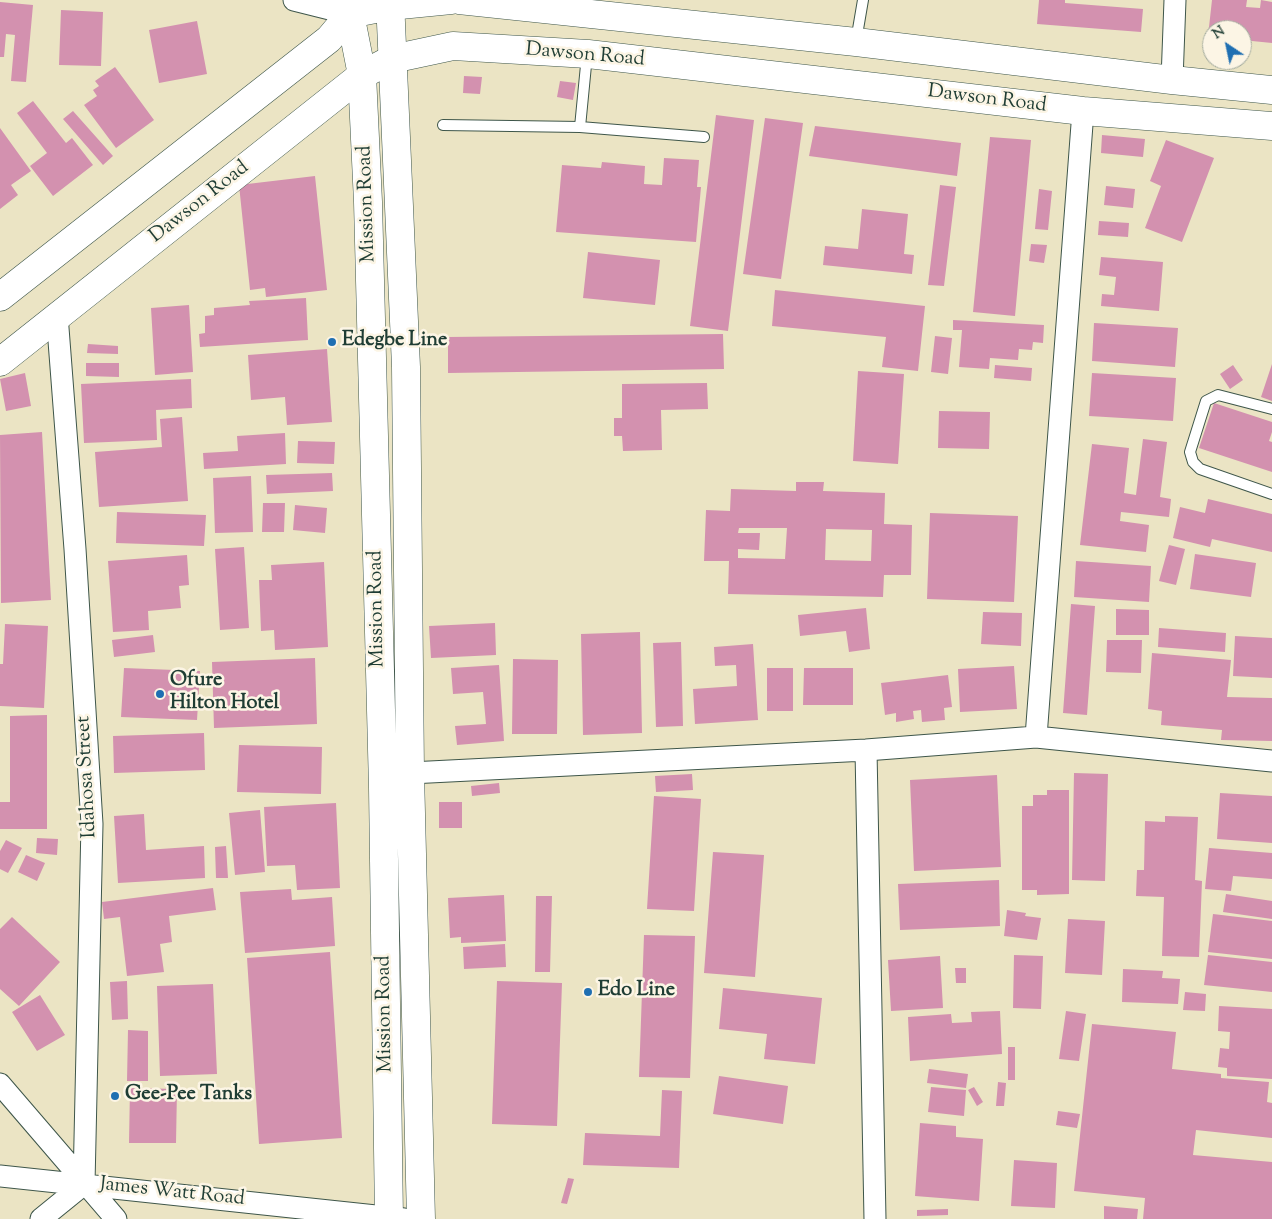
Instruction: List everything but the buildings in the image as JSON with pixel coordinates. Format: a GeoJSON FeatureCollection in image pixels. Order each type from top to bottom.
{"type":"FeatureCollection","features":[{"type":"Feature","properties":{"kind":"main road"},"geometry":{"type":"LineString","coordinates":[[0,297],[329,39],[351,7],[451,0]]}},
{"type":"Feature","properties":{"kind":"main road","name":"Dawson Road"},"geometry":{"type":"LineString","coordinates":[[460,0],[856,42],[1172,80],[1272,90]]}},
{"type":"Feature","properties":{"kind":"main road","name":"Mission Road"},"geometry":{"type":"LineString","coordinates":[[390,3],[406,367],[410,773],[421,1219]]}},
{"type":"Feature","properties":{"kind":"main road","name":"Mission Road"},"geometry":{"type":"LineString","coordinates":[[351,7],[362,75],[368,202],[394,1218]]}},
{"type":"Feature","properties":{"kind":"main road","name":"Dawson Road"},"geometry":{"type":"LineString","coordinates":[[0,362],[362,75],[392,59],[453,46],[588,54],[1083,111],[1272,126]]}},
{"type":"Feature","properties":{"kind":"street"},"geometry":{"type":"LineString","coordinates":[[294,0],[351,7]]}},
{"type":"Feature","properties":{"kind":"street"},"geometry":{"type":"LineString","coordinates":[[1172,80],[1174,0]]}},
{"type":"Feature","properties":{"kind":"street"},"geometry":{"type":"LineString","coordinates":[[1036,737],[1083,111]]}},
{"type":"Feature","properties":{"kind":"street","name":"Idahosa Street"},"geometry":{"type":"LineString","coordinates":[[57,315],[74,539],[92,824],[84,1184]]}},
{"type":"Feature","properties":{"kind":"street"},"geometry":{"type":"LineString","coordinates":[[410,773],[866,750],[1036,737],[1272,761]]}},
{"type":"Feature","properties":{"kind":"street"},"geometry":{"type":"LineString","coordinates":[[866,750],[875,1219]]}},
{"type":"Feature","properties":{"kind":"street"},"geometry":{"type":"LineString","coordinates":[[0,1084],[116,1219]]}},
{"type":"Feature","properties":{"kind":"street","name":"James Watt Road"},"geometry":{"type":"LineString","coordinates":[[0,1176],[394,1218]]}},
{"type":"Feature","properties":{"kind":"street"},"geometry":{"type":"LineString","coordinates":[[41,1219],[84,1184]]}},
{"type":"Feature","properties":{"kind":"lane"},"geometry":{"type":"LineString","coordinates":[[856,42],[863,0]]}},
{"type":"Feature","properties":{"kind":"lane"},"geometry":{"type":"LineString","coordinates":[[580,127],[588,54]]}},
{"type":"Feature","properties":{"kind":"lane"},"geometry":{"type":"LineString","coordinates":[[443,124],[580,127],[704,137]]}},
{"type":"Feature","properties":{"kind":"lane"},"geometry":{"type":"LineString","coordinates":[[1272,409],[1218,395],[1206,401],[1190,452],[1193,462],[1200,469],[1272,494]]}},
{"type":"Feature","properties":{"kind":"place","name":"Edegbe Line"},"geometry":{"type":"Point","coordinates":[332,342]}},
{"type":"Feature","properties":{"kind":"place","name":"Ofure Hilton Hotel"},"geometry":{"type":"Point","coordinates":[160,694]}},
{"type":"Feature","properties":{"kind":"place","name":"Edo Line"},"geometry":{"type":"Point","coordinates":[588,992]}},
{"type":"Feature","properties":{"kind":"place","name":"Gee-Pee Tanks"},"geometry":{"type":"Point","coordinates":[115,1096]}}]}
